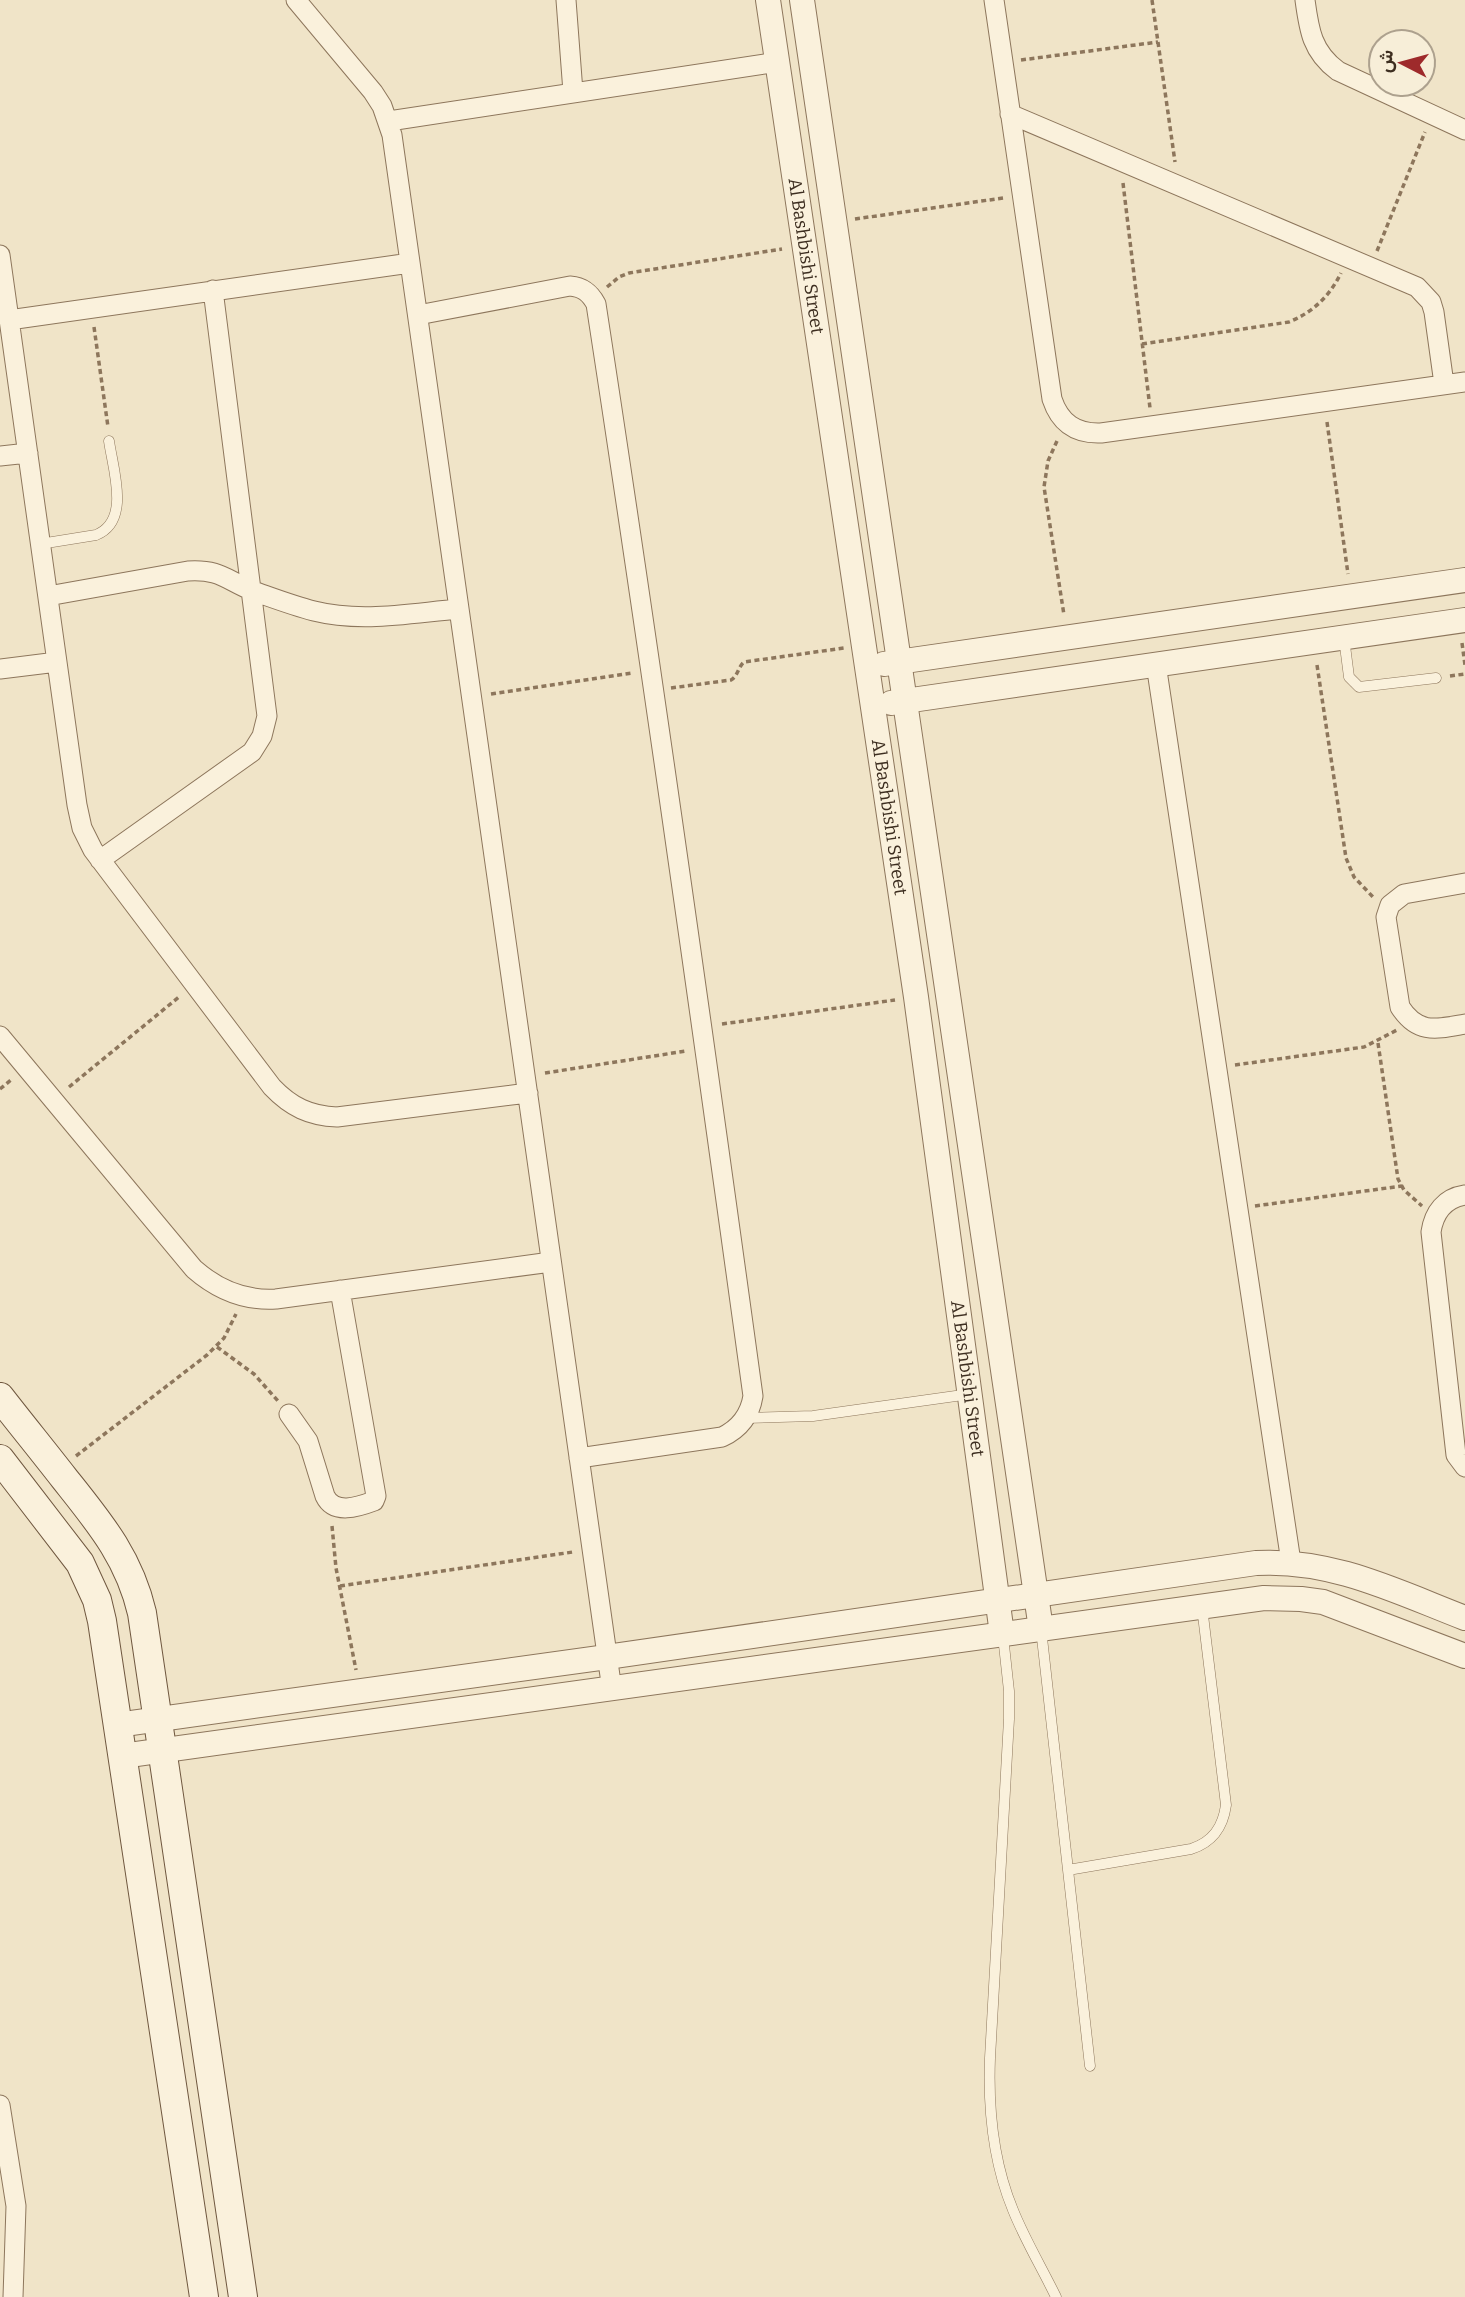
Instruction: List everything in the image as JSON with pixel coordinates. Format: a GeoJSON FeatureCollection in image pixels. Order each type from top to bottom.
{"type":"FeatureCollection","features":[{"type":"Feature","properties":{"kind":"main road"},"geometry":{"type":"LineString","coordinates":[[0,1397],[114,1543],[131,1576],[142,1613],[243,2297]]}},
{"type":"Feature","properties":{"kind":"main road"},"geometry":{"type":"LineString","coordinates":[[0,1459],[80,1563],[89,1579],[102,1621],[204,2297]]}},
{"type":"Feature","properties":{"kind":"street"},"geometry":{"type":"LineString","coordinates":[[296,0],[363,77],[389,121],[612,1690]]}},
{"type":"Feature","properties":{"kind":"street"},"geometry":{"type":"LineString","coordinates":[[566,0],[573,92]]}},
{"type":"Feature","properties":{"kind":"street","name":"Al Bashbishi Street"},"geometry":{"type":"LineString","coordinates":[[768,0],[916,997],[1002,1634]]}},
{"type":"Feature","properties":{"kind":"street","name":"Al Bashbishi Street"},"geometry":{"type":"LineString","coordinates":[[802,0],[1041,1629]]}},
{"type":"Feature","properties":{"kind":"street"},"geometry":{"type":"LineString","coordinates":[[994,0],[1052,399],[1055,410],[1070,426],[1090,434],[1465,382]]}},
{"type":"Feature","properties":{"kind":"street"},"geometry":{"type":"LineString","coordinates":[[1305,0],[1312,42],[1330,65],[1465,130]]}},
{"type":"Feature","properties":{"kind":"street"},"geometry":{"type":"LineString","coordinates":[[389,121],[810,58]]}},
{"type":"Feature","properties":{"kind":"street"},"geometry":{"type":"LineString","coordinates":[[1010,114],[1417,286],[1431,302],[1434,312],[1444,384]]}},
{"type":"Feature","properties":{"kind":"street"},"geometry":{"type":"LineString","coordinates":[[0,255],[9,320],[7,364],[27,453],[79,817],[87,840],[272,1087],[293,1106],[307,1113],[337,1117],[526,1084]]}},
{"type":"Feature","properties":{"kind":"street"},"geometry":{"type":"LineString","coordinates":[[9,320],[410,263]]}},
{"type":"Feature","properties":{"kind":"street"},"geometry":{"type":"LineString","coordinates":[[418,315],[570,286],[589,293],[596,304],[705,1048],[753,1396],[745,1418],[735,1429],[722,1437],[579,1458]]}},
{"type":"Feature","properties":{"kind":"street"},"geometry":{"type":"LineString","coordinates":[[100,860],[252,752],[267,716],[213,290]]}},
{"type":"Feature","properties":{"kind":"street"},"geometry":{"type":"LineString","coordinates":[[0,456],[27,453]]}},
{"type":"Feature","properties":{"kind":"street"},"geometry":{"type":"LineString","coordinates":[[48,597],[188,571],[207,570],[251,590],[311,611],[358,618],[459,609]]}},
{"type":"Feature","properties":{"kind":"street"},"geometry":{"type":"LineString","coordinates":[[866,656],[899,662],[1465,580]]}},
{"type":"Feature","properties":{"kind":"street"},"geometry":{"type":"LineString","coordinates":[[873,705],[1465,620]]}},
{"type":"Feature","properties":{"kind":"street"},"geometry":{"type":"LineString","coordinates":[[0,669],[57,662]]}},
{"type":"Feature","properties":{"kind":"street"},"geometry":{"type":"LineString","coordinates":[[1156,664],[1291,1562]]}},
{"type":"Feature","properties":{"kind":"street"},"geometry":{"type":"LineString","coordinates":[[1465,883],[1404,894],[1390,905],[1386,918],[1399,1007],[1409,1019],[1428,1029],[1465,1024]]}},
{"type":"Feature","properties":{"kind":"street"},"geometry":{"type":"LineString","coordinates":[[0,1036],[194,1269],[215,1286],[241,1296],[276,1299],[551,1262]]}},
{"type":"Feature","properties":{"kind":"street"},"geometry":{"type":"LineString","coordinates":[[1465,1195],[1448,1200],[1436,1214],[1431,1232],[1455,1455],[1465,1467]]}},
{"type":"Feature","properties":{"kind":"street"},"geometry":{"type":"LineString","coordinates":[[289,1414],[308,1441],[327,1500],[334,1507],[343,1509],[372,1502],[376,1496],[340,1290]]}},
{"type":"Feature","properties":{"kind":"street"},"geometry":{"type":"LineString","coordinates":[[970,1394],[1006,1390]]}},
{"type":"Feature","properties":{"kind":"street"},"geometry":{"type":"LineString","coordinates":[[117,1725],[1256,1563],[1291,1562],[1324,1567],[1356,1576],[1465,1618]]}},
{"type":"Feature","properties":{"kind":"street"},"geometry":{"type":"LineString","coordinates":[[122,1756],[1282,1597],[1323,1602],[1465,1656]]}},
{"type":"Feature","properties":{"kind":"street"},"geometry":{"type":"LineString","coordinates":[[0,2105],[16,2206],[13,2297]]}},
{"type":"Feature","properties":{"kind":"lane"},"geometry":{"type":"LineString","coordinates":[[40,544],[96,535],[113,523],[118,506],[109,440]]}},
{"type":"Feature","properties":{"kind":"lane"},"geometry":{"type":"LineString","coordinates":[[1344,637],[1349,677],[1359,687],[1436,678]]}},
{"type":"Feature","properties":{"kind":"lane"},"geometry":{"type":"LineString","coordinates":[[745,1418],[813,1416],[970,1394]]}},
{"type":"Feature","properties":{"kind":"lane"},"geometry":{"type":"LineString","coordinates":[[1068,1870],[1191,1849],[1207,1842],[1220,1827],[1226,1805],[1202,1607]]}},
{"type":"Feature","properties":{"kind":"lane"},"geometry":{"type":"LineString","coordinates":[[1041,1629],[1090,2066]]}},
{"type":"Feature","properties":{"kind":"lane"},"geometry":{"type":"LineString","coordinates":[[1002,1634],[1009,1691],[1009,1719],[990,2058],[990,2110],[1004,2187],[1013,2212],[1056,2297]]}},
{"type":"Feature","properties":{"kind":"path"},"geometry":{"type":"LineString","coordinates":[[1153,0],[1178,185]]}},
{"type":"Feature","properties":{"kind":"path"},"geometry":{"type":"LineString","coordinates":[[1003,62],[1158,42]]}},
{"type":"Feature","properties":{"kind":"path"},"geometry":{"type":"LineString","coordinates":[[1371,266],[1432,115]]}},
{"type":"Feature","properties":{"kind":"path"},"geometry":{"type":"LineString","coordinates":[[1120,160],[1152,426]]}},
{"type":"Feature","properties":{"kind":"path"},"geometry":{"type":"LineString","coordinates":[[834,221],[1022,195]]}},
{"type":"Feature","properties":{"kind":"path"},"geometry":{"type":"LineString","coordinates":[[596,304],[610,284],[629,273],[805,246]]}},
{"type":"Feature","properties":{"kind":"path"},"geometry":{"type":"LineString","coordinates":[[1142,344],[1289,323],[1303,317],[1326,298],[1342,270],[1345,255]]}},
{"type":"Feature","properties":{"kind":"path"},"geometry":{"type":"LineString","coordinates":[[92,308],[109,440]]}},
{"type":"Feature","properties":{"kind":"path"},"geometry":{"type":"LineString","coordinates":[[1324,402],[1351,597]]}},
{"type":"Feature","properties":{"kind":"path"},"geometry":{"type":"LineString","coordinates":[[1067,638],[1044,487],[1053,449],[1070,426]]}},
{"type":"Feature","properties":{"kind":"path"},"geometry":{"type":"LineString","coordinates":[[1314,642],[1346,858],[1361,886],[1369,894],[1390,905]]}},
{"type":"Feature","properties":{"kind":"path"},"geometry":{"type":"LineString","coordinates":[[472,697],[653,680],[731,680],[744,662],[866,656]]}},
{"type":"Feature","properties":{"kind":"path"},"geometry":{"type":"LineString","coordinates":[[53,1100],[195,984]]}},
{"type":"Feature","properties":{"kind":"path"},"geometry":{"type":"LineString","coordinates":[[702,1027],[916,997]]}},
{"type":"Feature","properties":{"kind":"path"},"geometry":{"type":"LineString","coordinates":[[1217,1067],[1364,1047],[1389,1036],[1409,1019]]}},
{"type":"Feature","properties":{"kind":"path"},"geometry":{"type":"LineString","coordinates":[[1377,1042],[1398,1179],[1413,1200],[1436,1214]]}},
{"type":"Feature","properties":{"kind":"path"},"geometry":{"type":"LineString","coordinates":[[526,1084],[705,1048]]}},
{"type":"Feature","properties":{"kind":"path"},"geometry":{"type":"LineString","coordinates":[[1238,1208],[1402,1186]]}},
{"type":"Feature","properties":{"kind":"path"},"geometry":{"type":"LineString","coordinates":[[58,1470],[216,1347],[232,1325],[241,1296]]}},
{"type":"Feature","properties":{"kind":"path"},"geometry":{"type":"LineString","coordinates":[[216,1347],[254,1374],[289,1414]]}},
{"type":"Feature","properties":{"kind":"path"},"geometry":{"type":"LineString","coordinates":[[334,1507],[332,1528],[340,1586],[360,1690]]}},
{"type":"Feature","properties":{"kind":"path"},"geometry":{"type":"LineString","coordinates":[[340,1586],[592,1549]]}}]}
